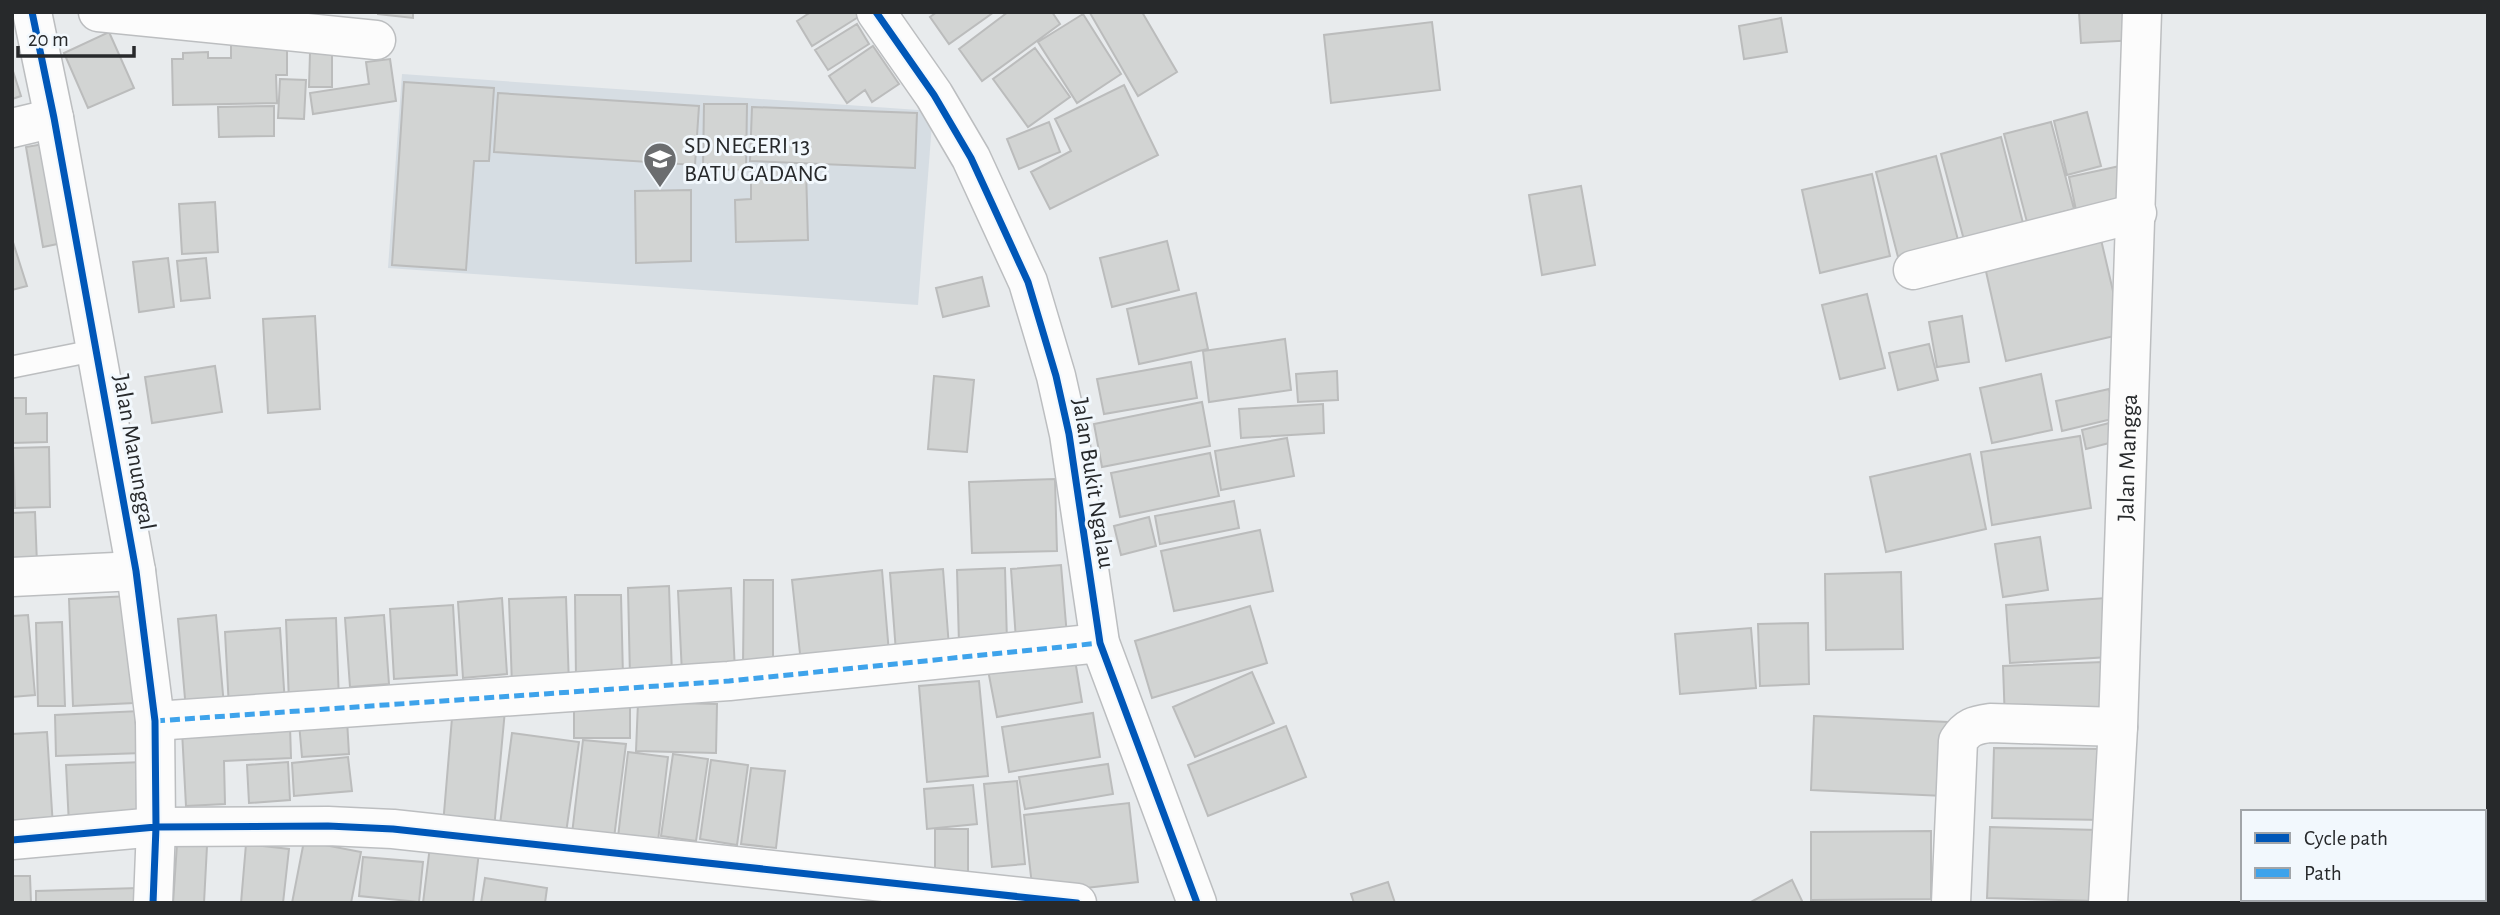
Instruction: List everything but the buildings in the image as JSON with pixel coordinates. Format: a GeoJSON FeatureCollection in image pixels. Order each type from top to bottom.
{"type":"FeatureCollection","features":[{"type":"Feature","properties":{"kind":"street","name":"Jalan Manunggal"},"geometry":{"type":"LineString","coordinates":[[32,12],[54,118],[136,572],[155,721],[156,827],[153,903]]}},
{"type":"Feature","properties":{"kind":"street"},"geometry":{"type":"LineString","coordinates":[[98,12],[376,40]]}},
{"type":"Feature","properties":{"kind":"street","name":"Jalan Bukit Ngalau"},"geometry":{"type":"LineString","coordinates":[[876,12],[934,96],[971,158],[1028,282],[1056,376],[1069,434],[1100,643],[1197,903]]}},
{"type":"Feature","properties":{"kind":"street","name":"Jalan Mangga"},"geometry":{"type":"LineString","coordinates":[[2108,903],[2118,727],[2137,213],[2141,12]]}},
{"type":"Feature","properties":{"kind":"street"},"geometry":{"type":"LineString","coordinates":[[12,128],[54,118]]}},
{"type":"Feature","properties":{"kind":"street"},"geometry":{"type":"LineString","coordinates":[[1913,270],[2137,213]]}},
{"type":"Feature","properties":{"kind":"street"},"geometry":{"type":"LineString","coordinates":[[12,577],[136,572]]}},
{"type":"Feature","properties":{"kind":"street"},"geometry":{"type":"LineString","coordinates":[[155,721],[729,681],[1100,643]]}},
{"type":"Feature","properties":{"kind":"street"},"geometry":{"type":"LineString","coordinates":[[1951,903],[1958,741],[1962,734],[1972,725],[1990,723],[2118,727]]}},
{"type":"Feature","properties":{"kind":"street"},"geometry":{"type":"LineString","coordinates":[[12,840],[156,827],[328,826],[393,829],[1077,903]]}},
{"type":"Feature","properties":{"kind":"lane"},"geometry":{"type":"LineString","coordinates":[[12,367],[97,350]]}},
{"type":"Feature","properties":{"kind":"shaded area","name":"SD NEGERI 13 BATU GADANG"},"geometry":{"type":"Polygon","coordinates":[[[402,74],[933,111],[918,305],[388,268],[402,74]]]}},
{"type":"Feature","properties":{"kind":"marked path"},"geometry":{"type":"LineString","coordinates":[[155,721],[729,681],[1100,643]]}},
{"type":"Feature","properties":{"kind":"cycle path"},"geometry":{"type":"LineString","coordinates":[[32,12],[54,118],[136,571],[155,721],[156,827],[153,903]]}},
{"type":"Feature","properties":{"kind":"cycle path"},"geometry":{"type":"LineString","coordinates":[[876,12],[934,95],[971,158],[1028,282],[1056,376],[1069,434],[1100,643],[1197,903]]}},
{"type":"Feature","properties":{"kind":"cycle path"},"geometry":{"type":"LineString","coordinates":[[12,840],[156,827],[328,826],[393,829],[1077,903]]}},
{"type":"Feature","properties":{"kind":"place","name":"SD NEGERI 13 BATU GADANG"},"geometry":{"type":"Point","coordinates":[660,189]}}]}
